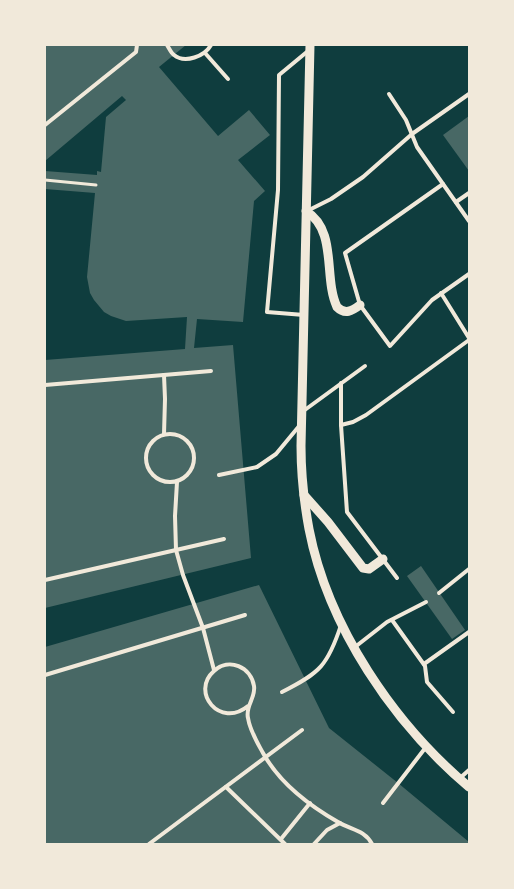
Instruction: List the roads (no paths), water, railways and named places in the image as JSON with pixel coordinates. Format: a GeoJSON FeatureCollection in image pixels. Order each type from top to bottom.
{"type":"FeatureCollection","features":[{"type":"Feature","properties":{"kind":"street"},"geometry":{"type":"LineString","coordinates":[[310,47],[301,413],[301,465],[309,531],[319,565],[342,623],[355,647],[391,703],[426,747],[469,787]]}},
{"type":"Feature","properties":{"kind":"street"},"geometry":{"type":"LineString","coordinates":[[306,211],[316,218],[324,234],[337,307],[342,311],[348,312],[360,305]]}},
{"type":"Feature","properties":{"kind":"street"},"geometry":{"type":"LineString","coordinates":[[304,495],[328,522],[363,568],[369,569],[383,559]]}},
{"type":"Feature","properties":{"kind":"lane"},"geometry":{"type":"LineString","coordinates":[[45,126],[136,52],[137,45]]}},
{"type":"Feature","properties":{"kind":"lane"},"geometry":{"type":"LineString","coordinates":[[167,45],[174,55],[190,58],[205,53],[210,45]]}},
{"type":"Feature","properties":{"kind":"lane"},"geometry":{"type":"LineString","coordinates":[[304,315],[267,312],[278,190],[279,75],[310,47]]}},
{"type":"Feature","properties":{"kind":"lane"},"geometry":{"type":"LineString","coordinates":[[205,53],[228,78]]}},
{"type":"Feature","properties":{"kind":"lane"},"geometry":{"type":"LineString","coordinates":[[389,94],[406,120],[417,147],[469,221]]}},
{"type":"Feature","properties":{"kind":"lane"},"geometry":{"type":"LineString","coordinates":[[306,211],[330,199],[363,178],[412,134],[469,94]]}},
{"type":"Feature","properties":{"kind":"lane"},"geometry":{"type":"LineString","coordinates":[[443,184],[345,253],[360,305],[390,346],[432,300],[469,274]]}},
{"type":"Feature","properties":{"kind":"lane"},"geometry":{"type":"LineString","coordinates":[[456,202],[469,193]]}},
{"type":"Feature","properties":{"kind":"lane"},"geometry":{"type":"LineString","coordinates":[[341,425],[353,422],[366,415],[469,339],[441,293]]}},
{"type":"Feature","properties":{"kind":"lane"},"geometry":{"type":"LineString","coordinates":[[301,413],[365,366]]}},
{"type":"Feature","properties":{"kind":"lane"},"geometry":{"type":"LineString","coordinates":[[45,385],[210,371]]}},
{"type":"Feature","properties":{"kind":"lane"},"geometry":{"type":"LineString","coordinates":[[164,375],[164,434]]}},
{"type":"Feature","properties":{"kind":"lane"},"geometry":{"type":"LineString","coordinates":[[341,383],[341,425],[346,512],[397,578]]}},
{"type":"Feature","properties":{"kind":"lane"},"geometry":{"type":"LineString","coordinates":[[219,475],[251,470],[263,464],[276,454],[301,424]]}},
{"type":"Feature","properties":{"kind":"lane"},"geometry":{"type":"LineString","coordinates":[[164,434],[183,437],[191,445],[195,456],[192,469],[188,475],[178,482],[158,479],[148,470],[146,457],[150,445],[155,439],[164,434]]}},
{"type":"Feature","properties":{"kind":"lane"},"geometry":{"type":"LineString","coordinates":[[178,482],[175,516],[176,550],[183,575],[203,628],[214,670]]}},
{"type":"Feature","properties":{"kind":"lane"},"geometry":{"type":"LineString","coordinates":[[45,580],[224,539]]}},
{"type":"Feature","properties":{"kind":"lane"},"geometry":{"type":"LineString","coordinates":[[439,593],[469,569]]}},
{"type":"Feature","properties":{"kind":"lane"},"geometry":{"type":"LineString","coordinates":[[355,647],[387,622],[426,602]]}},
{"type":"Feature","properties":{"kind":"lane"},"geometry":{"type":"LineString","coordinates":[[45,676],[245,615]]}},
{"type":"Feature","properties":{"kind":"lane"},"geometry":{"type":"LineString","coordinates":[[392,620],[424,664],[427,682],[453,712]]}},
{"type":"Feature","properties":{"kind":"lane"},"geometry":{"type":"LineString","coordinates":[[282,692],[306,680],[323,665],[342,623]]}},
{"type":"Feature","properties":{"kind":"lane"},"geometry":{"type":"LineString","coordinates":[[424,664],[469,632]]}},
{"type":"Feature","properties":{"kind":"lane"},"geometry":{"type":"LineString","coordinates":[[248,706],[237,713],[225,714],[209,703],[206,691],[208,678],[214,670],[223,665],[235,664],[247,671],[254,682],[255,689],[254,696],[248,706],[249,723],[266,757],[296,791],[310,803],[340,823],[365,834],[372,844]]}},
{"type":"Feature","properties":{"kind":"lane"},"geometry":{"type":"LineString","coordinates":[[149,844],[302,730]]}},
{"type":"Feature","properties":{"kind":"lane"},"geometry":{"type":"LineString","coordinates":[[383,803],[426,747]]}},
{"type":"Feature","properties":{"kind":"lane"},"geometry":{"type":"LineString","coordinates":[[459,778],[469,770]]}},
{"type":"Feature","properties":{"kind":"lane"},"geometry":{"type":"LineString","coordinates":[[226,787],[286,844]]}},
{"type":"Feature","properties":{"kind":"lane"},"geometry":{"type":"LineString","coordinates":[[281,839],[310,803]]}},
{"type":"Feature","properties":{"kind":"lane"},"geometry":{"type":"LineString","coordinates":[[314,844],[327,830],[340,823]]}}]}
